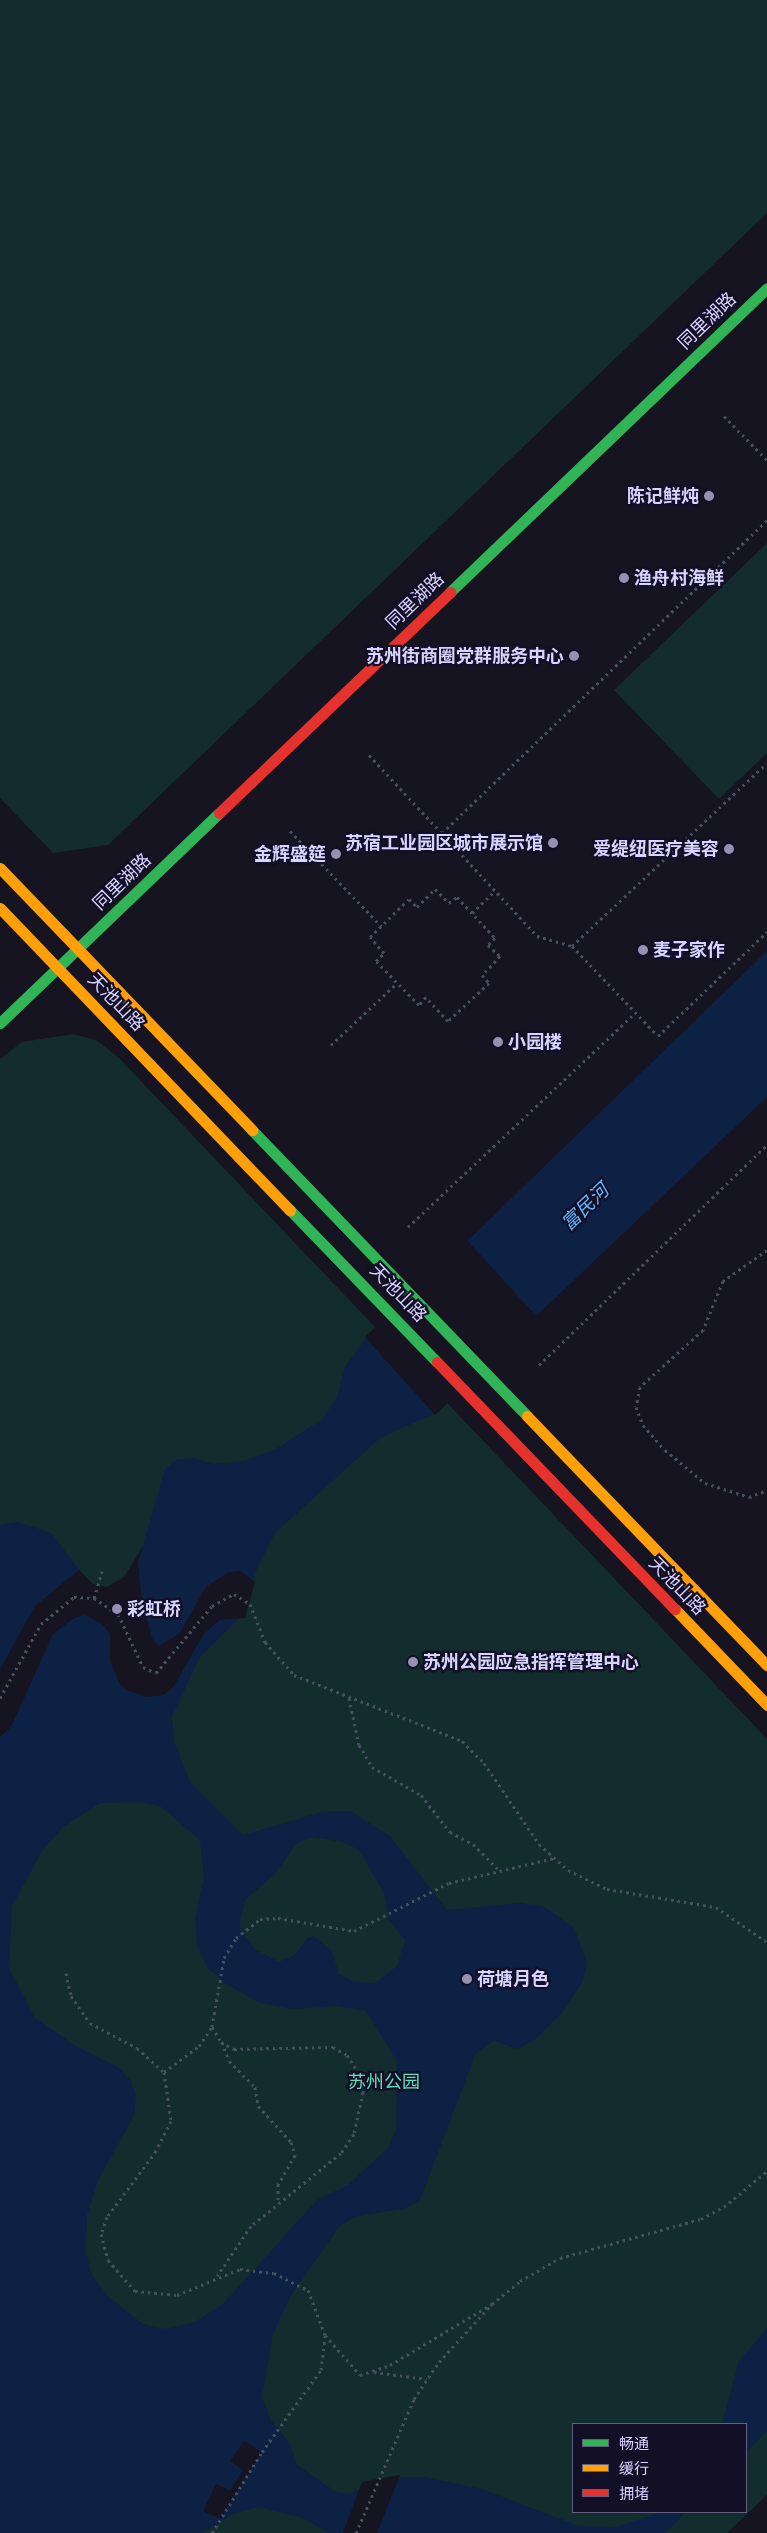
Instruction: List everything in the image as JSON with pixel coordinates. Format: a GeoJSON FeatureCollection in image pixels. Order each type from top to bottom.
{"type":"FeatureCollection","features":[{"type":"Feature","properties":{"kind":"street","name":"同里湖路"},"geometry":{"type":"LineString","coordinates":[[0,1023],[767,288]]}},
{"type":"Feature","properties":{"kind":"street","name":"天池山路"},"geometry":{"type":"LineString","coordinates":[[0,868],[767,1665]]}},
{"type":"Feature","properties":{"kind":"street","name":"天池山路"},"geometry":{"type":"LineString","coordinates":[[0,908],[346,1263],[767,1705]]}},
{"type":"Feature","properties":{"kind":"path"},"geometry":{"type":"LineString","coordinates":[[724,416],[767,460]]}},
{"type":"Feature","properties":{"kind":"path"},"geometry":{"type":"LineString","coordinates":[[442,833],[767,520]]}},
{"type":"Feature","properties":{"kind":"path"},"geometry":{"type":"LineString","coordinates":[[369,755],[537,936],[572,946],[658,1036],[767,932]]}},
{"type":"Feature","properties":{"kind":"path"},"geometry":{"type":"LineString","coordinates":[[572,946],[767,764]]}},
{"type":"Feature","properties":{"kind":"path"},"geometry":{"type":"LineString","coordinates":[[290,831],[381,926]]}},
{"type":"Feature","properties":{"kind":"path"},"geometry":{"type":"LineString","coordinates":[[435,889],[449,903],[457,897],[472,913],[495,938],[488,945],[500,956],[482,976],[489,983],[448,1021],[426,997],[419,1005],[376,961],[384,953],[370,937],[409,899],[417,907],[435,889]]}},
{"type":"Feature","properties":{"kind":"path"},"geometry":{"type":"LineString","coordinates":[[472,913],[495,891]]}},
{"type":"Feature","properties":{"kind":"path"},"geometry":{"type":"LineString","coordinates":[[331,1045],[397,982]]}},
{"type":"Feature","properties":{"kind":"path"},"geometry":{"type":"LineString","coordinates":[[408,1227],[635,1013]]}},
{"type":"Feature","properties":{"kind":"path"},"geometry":{"type":"LineString","coordinates":[[539,1365],[767,1144]]}},
{"type":"Feature","properties":{"kind":"path"},"geometry":{"type":"LineString","coordinates":[[767,1250],[723,1281],[703,1330],[656,1368],[640,1386],[636,1408],[643,1425],[665,1450],[705,1483],[750,1497],[767,1490]]}},
{"type":"Feature","properties":{"kind":"path"},"geometry":{"type":"LineString","coordinates":[[94,1598],[102,1571]]}},
{"type":"Feature","properties":{"kind":"path"},"geometry":{"type":"LineString","coordinates":[[0,1698],[49,1616],[74,1597],[94,1598],[118,1614],[143,1667],[156,1673],[212,1606],[226,1595],[241,1596],[258,1619],[265,1642],[294,1675],[462,1741],[484,1763],[506,1801],[554,1858],[588,1884],[607,1890],[716,1907],[767,1942]]}},
{"type":"Feature","properties":{"kind":"path"},"geometry":{"type":"LineString","coordinates":[[348,1697],[359,1745],[372,1767],[421,1795],[450,1832],[473,1844],[500,1871]]}},
{"type":"Feature","properties":{"kind":"path"},"geometry":{"type":"LineString","coordinates":[[164,2072],[199,2046],[212,2027],[214,1992],[224,1958],[252,1924],[278,1918],[354,1930],[449,1883],[554,1858]]}},
{"type":"Feature","properties":{"kind":"path"},"geometry":{"type":"LineString","coordinates":[[66,1973],[71,1996],[90,2023],[137,2048],[164,2072],[171,2121],[156,2151],[107,2217],[102,2247],[119,2278],[135,2291],[177,2295],[240,2269],[274,2273],[308,2290],[325,2335],[350,2368],[360,2375],[374,2372],[492,2304],[520,2281],[560,2258],[701,2219],[724,2207],[767,2171]]}},
{"type":"Feature","properties":{"kind":"path"},"geometry":{"type":"LineString","coordinates":[[212,2027],[229,2061],[255,2087],[258,2106],[292,2142],[295,2155],[278,2184],[278,2203]]}},
{"type":"Feature","properties":{"kind":"path"},"geometry":{"type":"LineString","coordinates":[[217,2277],[251,2226],[341,2153],[354,2134],[362,2092],[358,2072],[347,2055],[333,2048],[234,2049],[221,2042]]}},
{"type":"Feature","properties":{"kind":"path"},"geometry":{"type":"LineString","coordinates":[[356,2533],[389,2454],[427,2379],[492,2304]]}},
{"type":"Feature","properties":{"kind":"path"},"geometry":{"type":"LineString","coordinates":[[212,2533],[287,2417],[321,2370],[325,2335]]}},
{"type":"Feature","properties":{"kind":"path"},"geometry":{"type":"LineString","coordinates":[[374,2372],[427,2379]]}},
{"type":"Feature","properties":{"kind":"green space"},"geometry":{"type":"Polygon","coordinates":[[[0,0],[767,0],[767,213],[108,845],[53,853],[0,798],[0,0]]]}},
{"type":"Feature","properties":{"kind":"green space"},"geometry":{"type":"Polygon","coordinates":[[[767,543],[767,753],[719,799],[614,690],[767,543]]]}},
{"type":"Feature","properties":{"kind":"green space","name":"苏州公园"},"geometry":{"type":"Polygon","coordinates":[[[73,1034],[96,1040],[119,1058],[767,1739],[767,2495],[727,2533],[0,2533],[0,1059],[22,1042],[73,1034]]]}},
{"type":"Feature","properties":{"kind":"water","name":"富民河"},"geometry":{"type":"Polygon","coordinates":[[[767,951],[767,1097],[433,1414],[380,1438],[275,1533],[255,1573],[245,1613],[200,1657],[172,1716],[174,1742],[190,1782],[243,1835],[322,1812],[350,1811],[390,1836],[447,1910],[520,1903],[543,1906],[574,1928],[587,1962],[582,1983],[561,2014],[537,2038],[518,2049],[494,2041],[476,2053],[420,2200],[406,2208],[354,2217],[339,2227],[290,2297],[273,2334],[262,2397],[271,2420],[290,2444],[297,2465],[336,2492],[349,2494],[392,2477],[425,2477],[482,2489],[579,2526],[616,2527],[659,2513],[685,2513],[665,2533],[329,2533],[303,2518],[259,2507],[236,2513],[202,2533],[0,2533],[0,1525],[18,1522],[51,1533],[92,1586],[108,1589],[126,1579],[138,1563],[165,1469],[176,1460],[194,1458],[214,1464],[244,1461],[276,1449],[323,1419],[338,1395],[344,1368],[365,1340],[767,951]],[[138,1802],[100,1803],[62,1828],[42,1851],[12,1906],[9,1968],[35,2018],[74,2045],[118,2067],[130,2080],[136,2095],[134,2116],[98,2180],[87,2215],[86,2251],[91,2274],[108,2296],[143,2324],[166,2329],[195,2322],[224,2303],[317,2200],[348,2185],[388,2148],[396,2130],[397,2061],[366,2011],[338,2006],[293,2009],[260,2003],[226,1984],[207,1967],[197,1945],[195,1918],[204,1877],[200,1840],[160,1806],[138,1802]],[[312,1837],[297,1843],[274,1875],[245,1900],[239,1928],[256,1950],[279,1962],[295,1955],[307,1938],[314,1936],[332,1951],[339,1974],[354,1982],[375,1983],[397,1966],[405,1940],[389,1920],[384,1893],[359,1850],[343,1842],[312,1837]]]}},
{"type":"Feature","properties":{"kind":"water"},"geometry":{"type":"Polygon","coordinates":[[[767,2328],[767,2431],[747,2452],[747,2423],[722,2423],[739,2361],[767,2328]]]}},
{"type":"Feature","properties":{"kind":"pier"},"geometry":{"type":"Polygon","coordinates":[[[466,1239],[538,1318],[435,1415],[365,1337],[466,1239]]]}},
{"type":"Feature","properties":{"kind":"pier"},"geometry":{"type":"Polygon","coordinates":[[[143,1546],[138,1563],[142,1602],[153,1640],[159,1646],[179,1634],[206,1587],[227,1573],[240,1571],[255,1582],[245,1618],[219,1620],[203,1635],[174,1686],[164,1695],[147,1697],[126,1690],[119,1682],[110,1661],[110,1634],[102,1624],[84,1615],[74,1618],[53,1634],[11,1727],[0,1737],[0,1669],[35,1606],[79,1570],[93,1584],[107,1587],[124,1577],[143,1546]]]}},
{"type":"Feature","properties":{"kind":"pier"},"geometry":{"type":"Polygon","coordinates":[[[244,2441],[262,2452],[220,2519],[203,2511],[216,2484],[230,2490],[243,2470],[230,2461],[244,2441]]]}},
{"type":"Feature","properties":{"kind":"pier"},"geometry":{"type":"Polygon","coordinates":[[[400,2475],[377,2533],[343,2533],[362,2482],[400,2475]]]}},
{"type":"Feature","properties":{"kind":"traffic: fast"},"geometry":{"type":"LineString","coordinates":[[450,592],[767,288]]}},
{"type":"Feature","properties":{"kind":"traffic: fast"},"geometry":{"type":"LineString","coordinates":[[0,1023],[219,813]]}},
{"type":"Feature","properties":{"kind":"traffic: fast"},"geometry":{"type":"LineString","coordinates":[[252,1130],[527,1416]]}},
{"type":"Feature","properties":{"kind":"traffic: fast"},"geometry":{"type":"LineString","coordinates":[[290,1210],[437,1362]]}},
{"type":"Feature","properties":{"kind":"traffic: slow"},"geometry":{"type":"LineString","coordinates":[[0,868],[252,1130]]}},
{"type":"Feature","properties":{"kind":"traffic: slow"},"geometry":{"type":"LineString","coordinates":[[0,908],[290,1210]]}},
{"type":"Feature","properties":{"kind":"traffic: slow"},"geometry":{"type":"LineString","coordinates":[[527,1416],[767,1665]]}},
{"type":"Feature","properties":{"kind":"traffic: slow"},"geometry":{"type":"LineString","coordinates":[[675,1609],[767,1705]]}},
{"type":"Feature","properties":{"kind":"traffic: jam"},"geometry":{"type":"LineString","coordinates":[[219,813],[450,592]]}},
{"type":"Feature","properties":{"kind":"traffic: jam"},"geometry":{"type":"LineString","coordinates":[[437,1362],[675,1609]]}},
{"type":"Feature","properties":{"kind":"place","name":"陈记鲜炖"},"geometry":{"type":"Point","coordinates":[709,496]}},
{"type":"Feature","properties":{"kind":"place","name":"渔舟村海鲜"},"geometry":{"type":"Point","coordinates":[624,578]}},
{"type":"Feature","properties":{"kind":"place","name":"苏州街商圈党群服务中心"},"geometry":{"type":"Point","coordinates":[574,656]}},
{"type":"Feature","properties":{"kind":"place","name":"苏宿工业园区城市展示馆"},"geometry":{"type":"Point","coordinates":[553,843]}},
{"type":"Feature","properties":{"kind":"place","name":"爱缇纽医疗美容"},"geometry":{"type":"Point","coordinates":[729,849]}},
{"type":"Feature","properties":{"kind":"place","name":"金辉盛筵"},"geometry":{"type":"Point","coordinates":[336,854]}},
{"type":"Feature","properties":{"kind":"place","name":"麦子家作"},"geometry":{"type":"Point","coordinates":[643,950]}},
{"type":"Feature","properties":{"kind":"place","name":"小园楼"},"geometry":{"type":"Point","coordinates":[498,1042]}},
{"type":"Feature","properties":{"kind":"place","name":"彩虹桥"},"geometry":{"type":"Point","coordinates":[117,1609]}},
{"type":"Feature","properties":{"kind":"place","name":"苏州公园应急指挥管理中心"},"geometry":{"type":"Point","coordinates":[413,1662]}},
{"type":"Feature","properties":{"kind":"place","name":"荷塘月色"},"geometry":{"type":"Point","coordinates":[467,1979]}}]}
